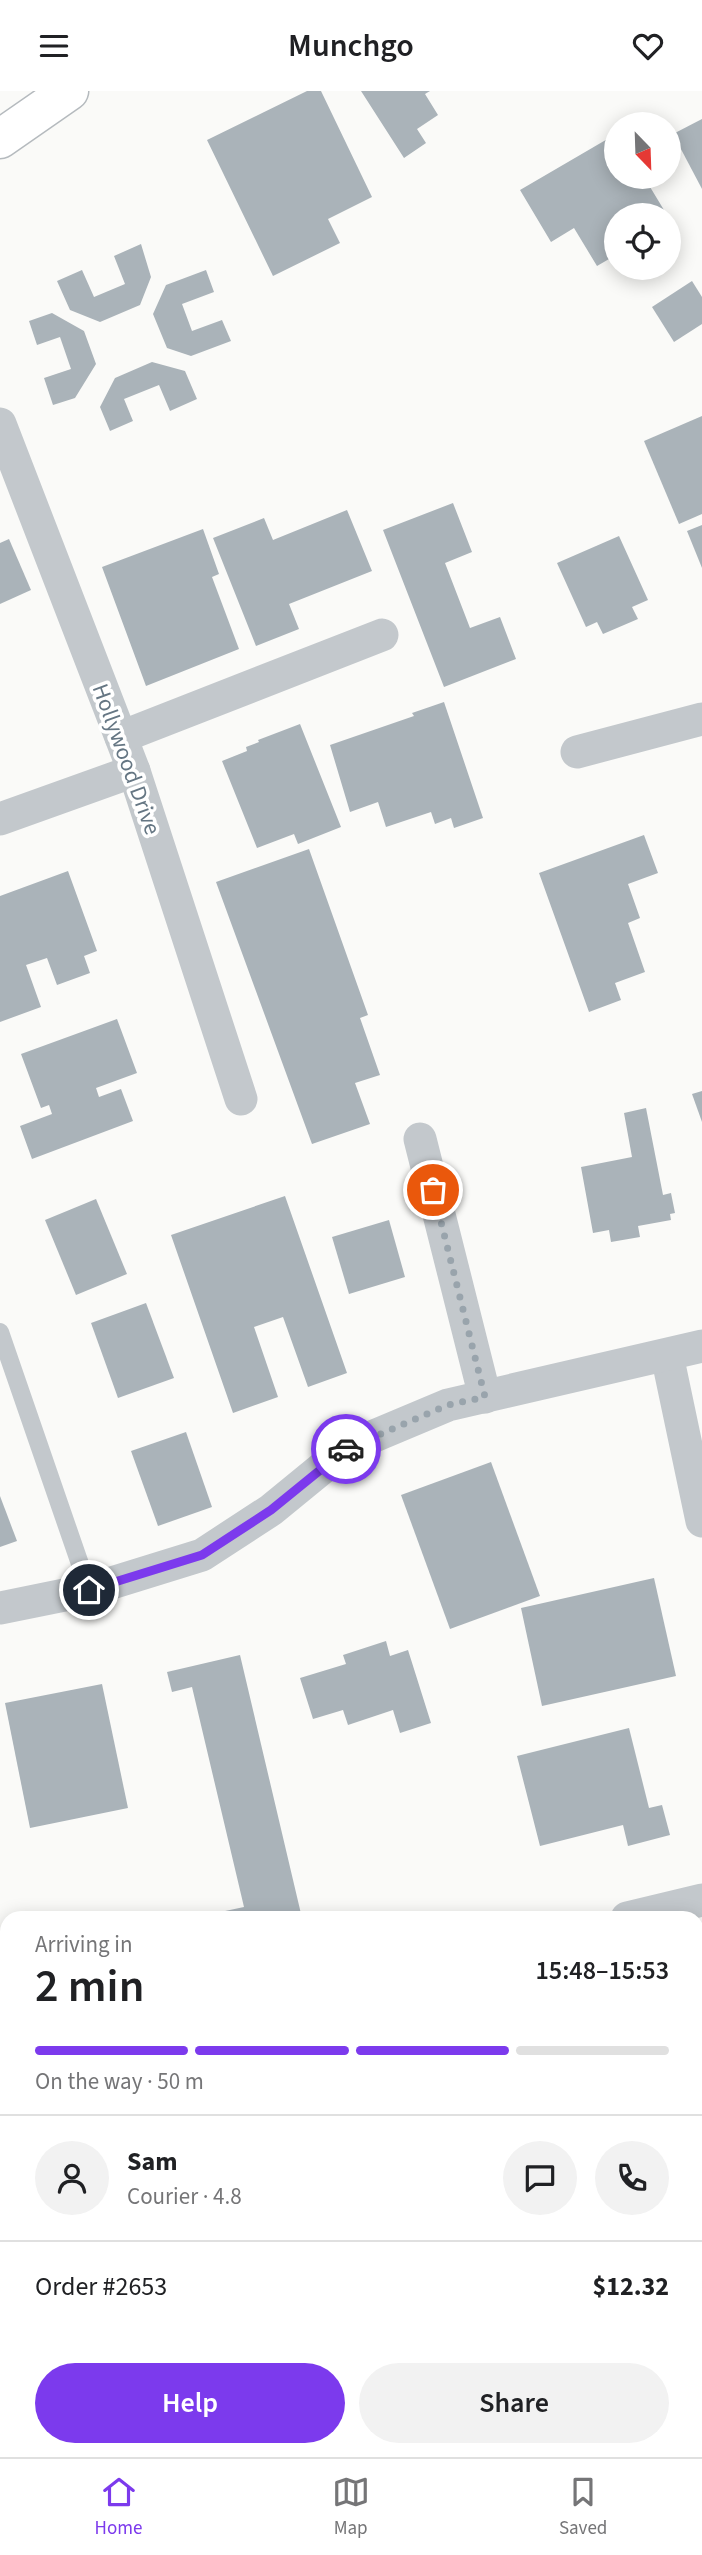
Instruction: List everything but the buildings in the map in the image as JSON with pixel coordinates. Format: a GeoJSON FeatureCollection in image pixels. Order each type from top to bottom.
{"type":"FeatureCollection","features":[{"type":"Feature","properties":{"kind":"main road"},"geometry":{"type":"LineString","coordinates":[[0,139],[69,91]]}},
{"type":"Feature","properties":{"kind":"street","name":"Hollywood Drive"},"geometry":{"type":"LineString","coordinates":[[0,424],[134,771],[241,1099]]}},
{"type":"Feature","properties":{"kind":"street"},"geometry":{"type":"LineString","coordinates":[[121,737],[382,635]]}},
{"type":"Feature","properties":{"kind":"street"},"geometry":{"type":"LineString","coordinates":[[578,752],[702,719]]}},
{"type":"Feature","properties":{"kind":"street"},"geometry":{"type":"LineString","coordinates":[[0,819],[134,771]]}},
{"type":"Feature","properties":{"kind":"street"},"geometry":{"type":"LineString","coordinates":[[420,1139],[485,1397]]}},
{"type":"Feature","properties":{"kind":"street"},"geometry":{"type":"LineString","coordinates":[[0,1608],[89,1590],[202,1555],[271,1510],[348,1447],[448,1405],[702,1346]]}},
{"type":"Feature","properties":{"kind":"street"},"geometry":{"type":"LineString","coordinates":[[667,1355],[702,1521]]}},
{"type":"Feature","properties":{"kind":"street"},"geometry":{"type":"LineString","coordinates":[[656,1911],[702,1900]]}},
{"type":"Feature","properties":{"kind":"lane"},"geometry":{"type":"LineString","coordinates":[[0,1332],[89,1590]]}},
{"type":"Feature","properties":{"kind":"way so far"},"geometry":{"type":"LineString","coordinates":[[346,1449],[448,1405],[485,1397],[433,1190]]}},
{"type":"Feature","properties":{"kind":"route"},"geometry":{"type":"LineString","coordinates":[[89,1590],[202,1555],[271,1510],[346,1449]]}}]}
